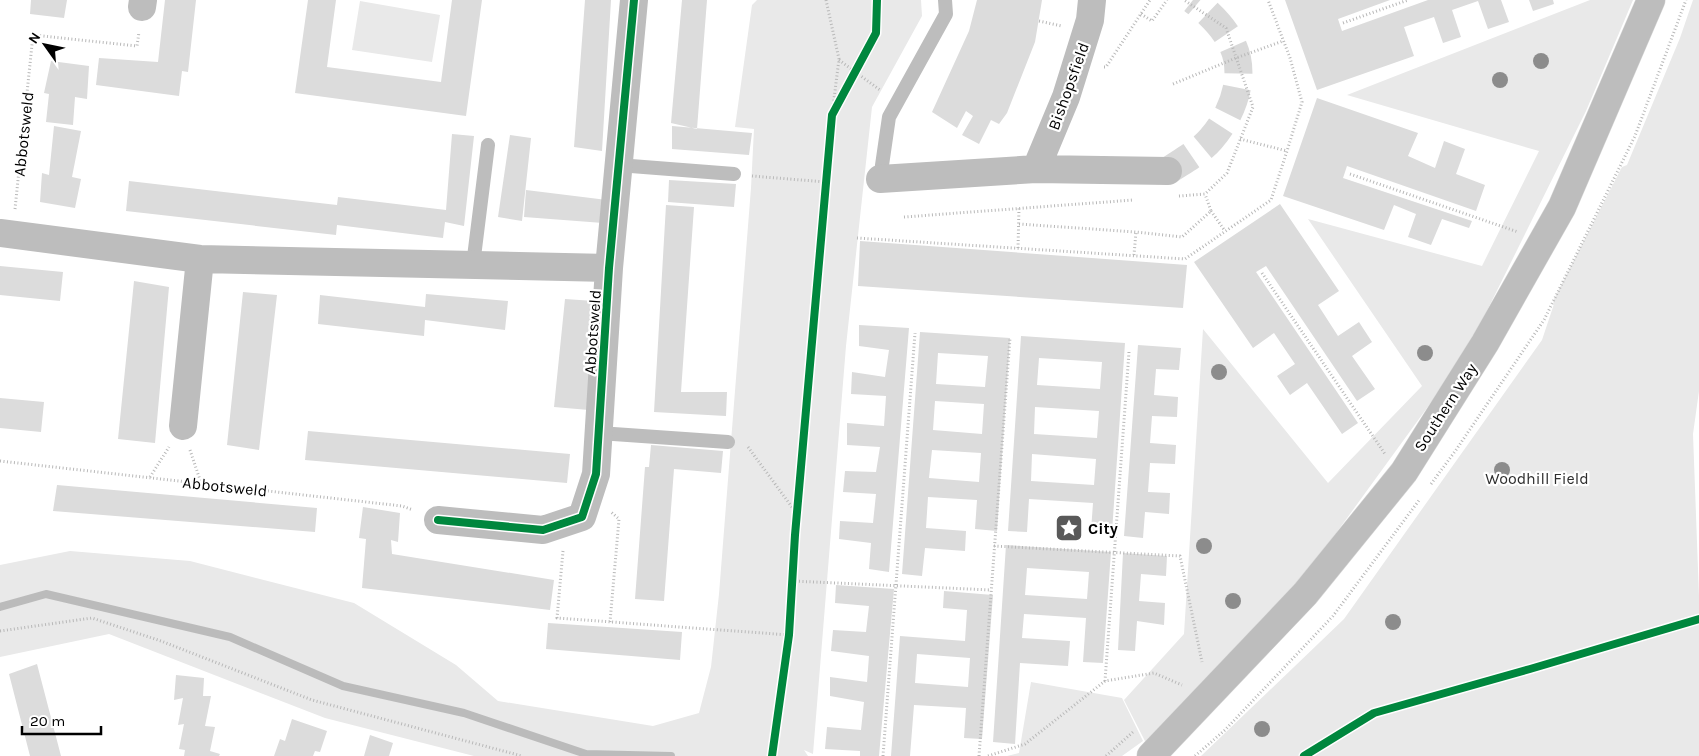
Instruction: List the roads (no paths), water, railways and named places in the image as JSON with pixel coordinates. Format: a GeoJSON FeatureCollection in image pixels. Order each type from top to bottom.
{"type":"FeatureCollection","features":[{"type":"Feature","properties":{"kind":"street","name":"Abbotsweld"},"geometry":{"type":"LineString","coordinates":[[438,520],[543,530],[582,517],[596,474],[609,268],[634,0]]}},
{"type":"Feature","properties":{"kind":"street","name":"Bishopsfield"},"geometry":{"type":"LineString","coordinates":[[1036,169],[1066,97],[1090,20],[1092,0]]}},
{"type":"Feature","properties":{"kind":"street","name":"Southern Way"},"geometry":{"type":"LineString","coordinates":[[1151,756],[1305,594],[1404,472],[1485,344],[1562,207],[1651,0]]}},
{"type":"Feature","properties":{"kind":"street"},"geometry":{"type":"LineString","coordinates":[[880,179],[1036,169],[1168,171]]}},
{"type":"Feature","properties":{"kind":"street","name":"Abbotsweld"},"geometry":{"type":"LineString","coordinates":[[6,234],[200,259],[609,268]]}},
{"type":"Feature","properties":{"kind":"street"},"geometry":{"type":"LineString","coordinates":[[183,426],[200,259]]}},
{"type":"Feature","properties":{"kind":"lane"},"geometry":{"type":"LineString","coordinates":[[880,179],[889,117],[946,14],[945,0]]}},
{"type":"Feature","properties":{"kind":"lane"},"geometry":{"type":"LineString","coordinates":[[473,265],[488,144]]}},
{"type":"Feature","properties":{"kind":"lane"},"geometry":{"type":"LineString","coordinates":[[618,165],[734,174]]}},
{"type":"Feature","properties":{"kind":"lane"},"geometry":{"type":"LineString","coordinates":[[599,433],[728,442]]}},
{"type":"Feature","properties":{"kind":"waterway"},"geometry":{"type":"LineString","coordinates":[[0,607],[46,594],[230,637],[343,686],[464,713],[586,754],[671,756]]}},
{"type":"Feature","properties":{"kind":"tunnel"},"geometry":{"type":"LineString","coordinates":[[1168,171],[1207,143],[1219,129],[1231,107],[1238,83],[1237,58],[1230,39],[1216,21],[1193,0]]}},
{"type":"Feature","properties":{"kind":"place","name":"City"},"geometry":{"type":"Point","coordinates":[1069,528]}},
{"type":"Feature","properties":{"kind":"park label","name":"Woodhill Field"},"geometry":{"type":"Point","coordinates":[1537,478]}}]}
